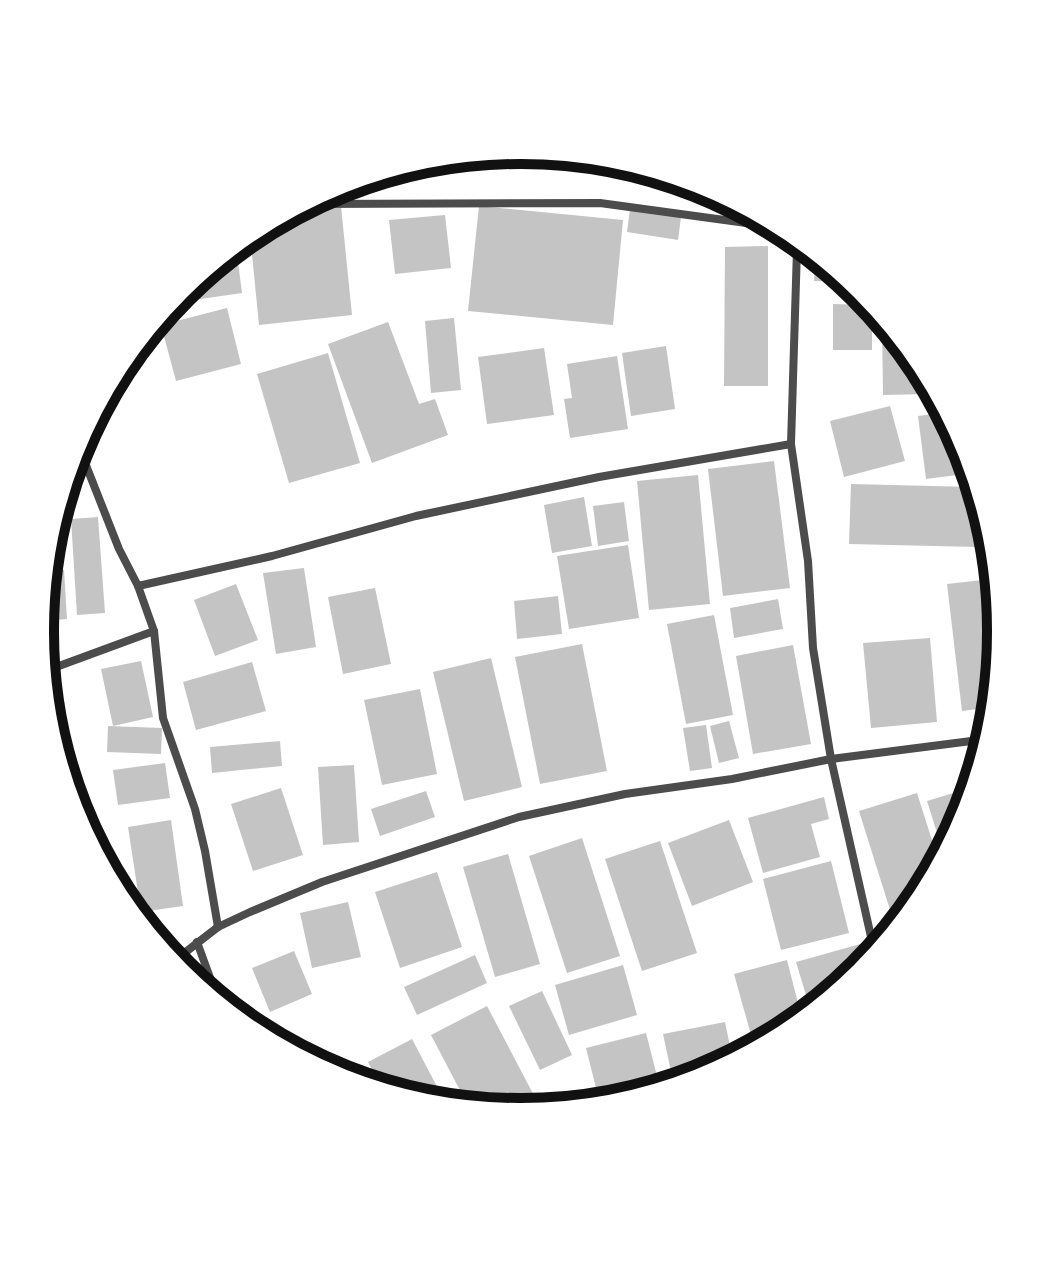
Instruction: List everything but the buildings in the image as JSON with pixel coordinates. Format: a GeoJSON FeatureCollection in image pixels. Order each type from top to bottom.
{"type":"FeatureCollection","features":[{"type":"Feature","properties":{"kind":"street"},"geometry":{"type":"LineString","coordinates":[[334,204],[600,203],[746,223]]}},
{"type":"Feature","properties":{"kind":"street"},"geometry":{"type":"LineString","coordinates":[[797,256],[791,444],[808,561],[813,648],[831,759],[871,939]]}},
{"type":"Feature","properties":{"kind":"street"},"geometry":{"type":"LineString","coordinates":[[138,586],[272,556],[416,516],[599,477],[791,444]]}},
{"type":"Feature","properties":{"kind":"street"},"geometry":{"type":"LineString","coordinates":[[85,464],[154,631],[163,718],[195,809],[218,927]]}},
{"type":"Feature","properties":{"kind":"street"},"geometry":{"type":"LineString","coordinates":[[56,667],[154,631]]}},
{"type":"Feature","properties":{"kind":"street"},"geometry":{"type":"LineString","coordinates":[[184,953],[218,927],[322,882],[519,817],[625,794],[732,779],[831,759],[974,741]]}},
{"type":"Feature","properties":{"kind":"street"},"geometry":{"type":"LineString","coordinates":[[197,942],[211,980]]}}]}
